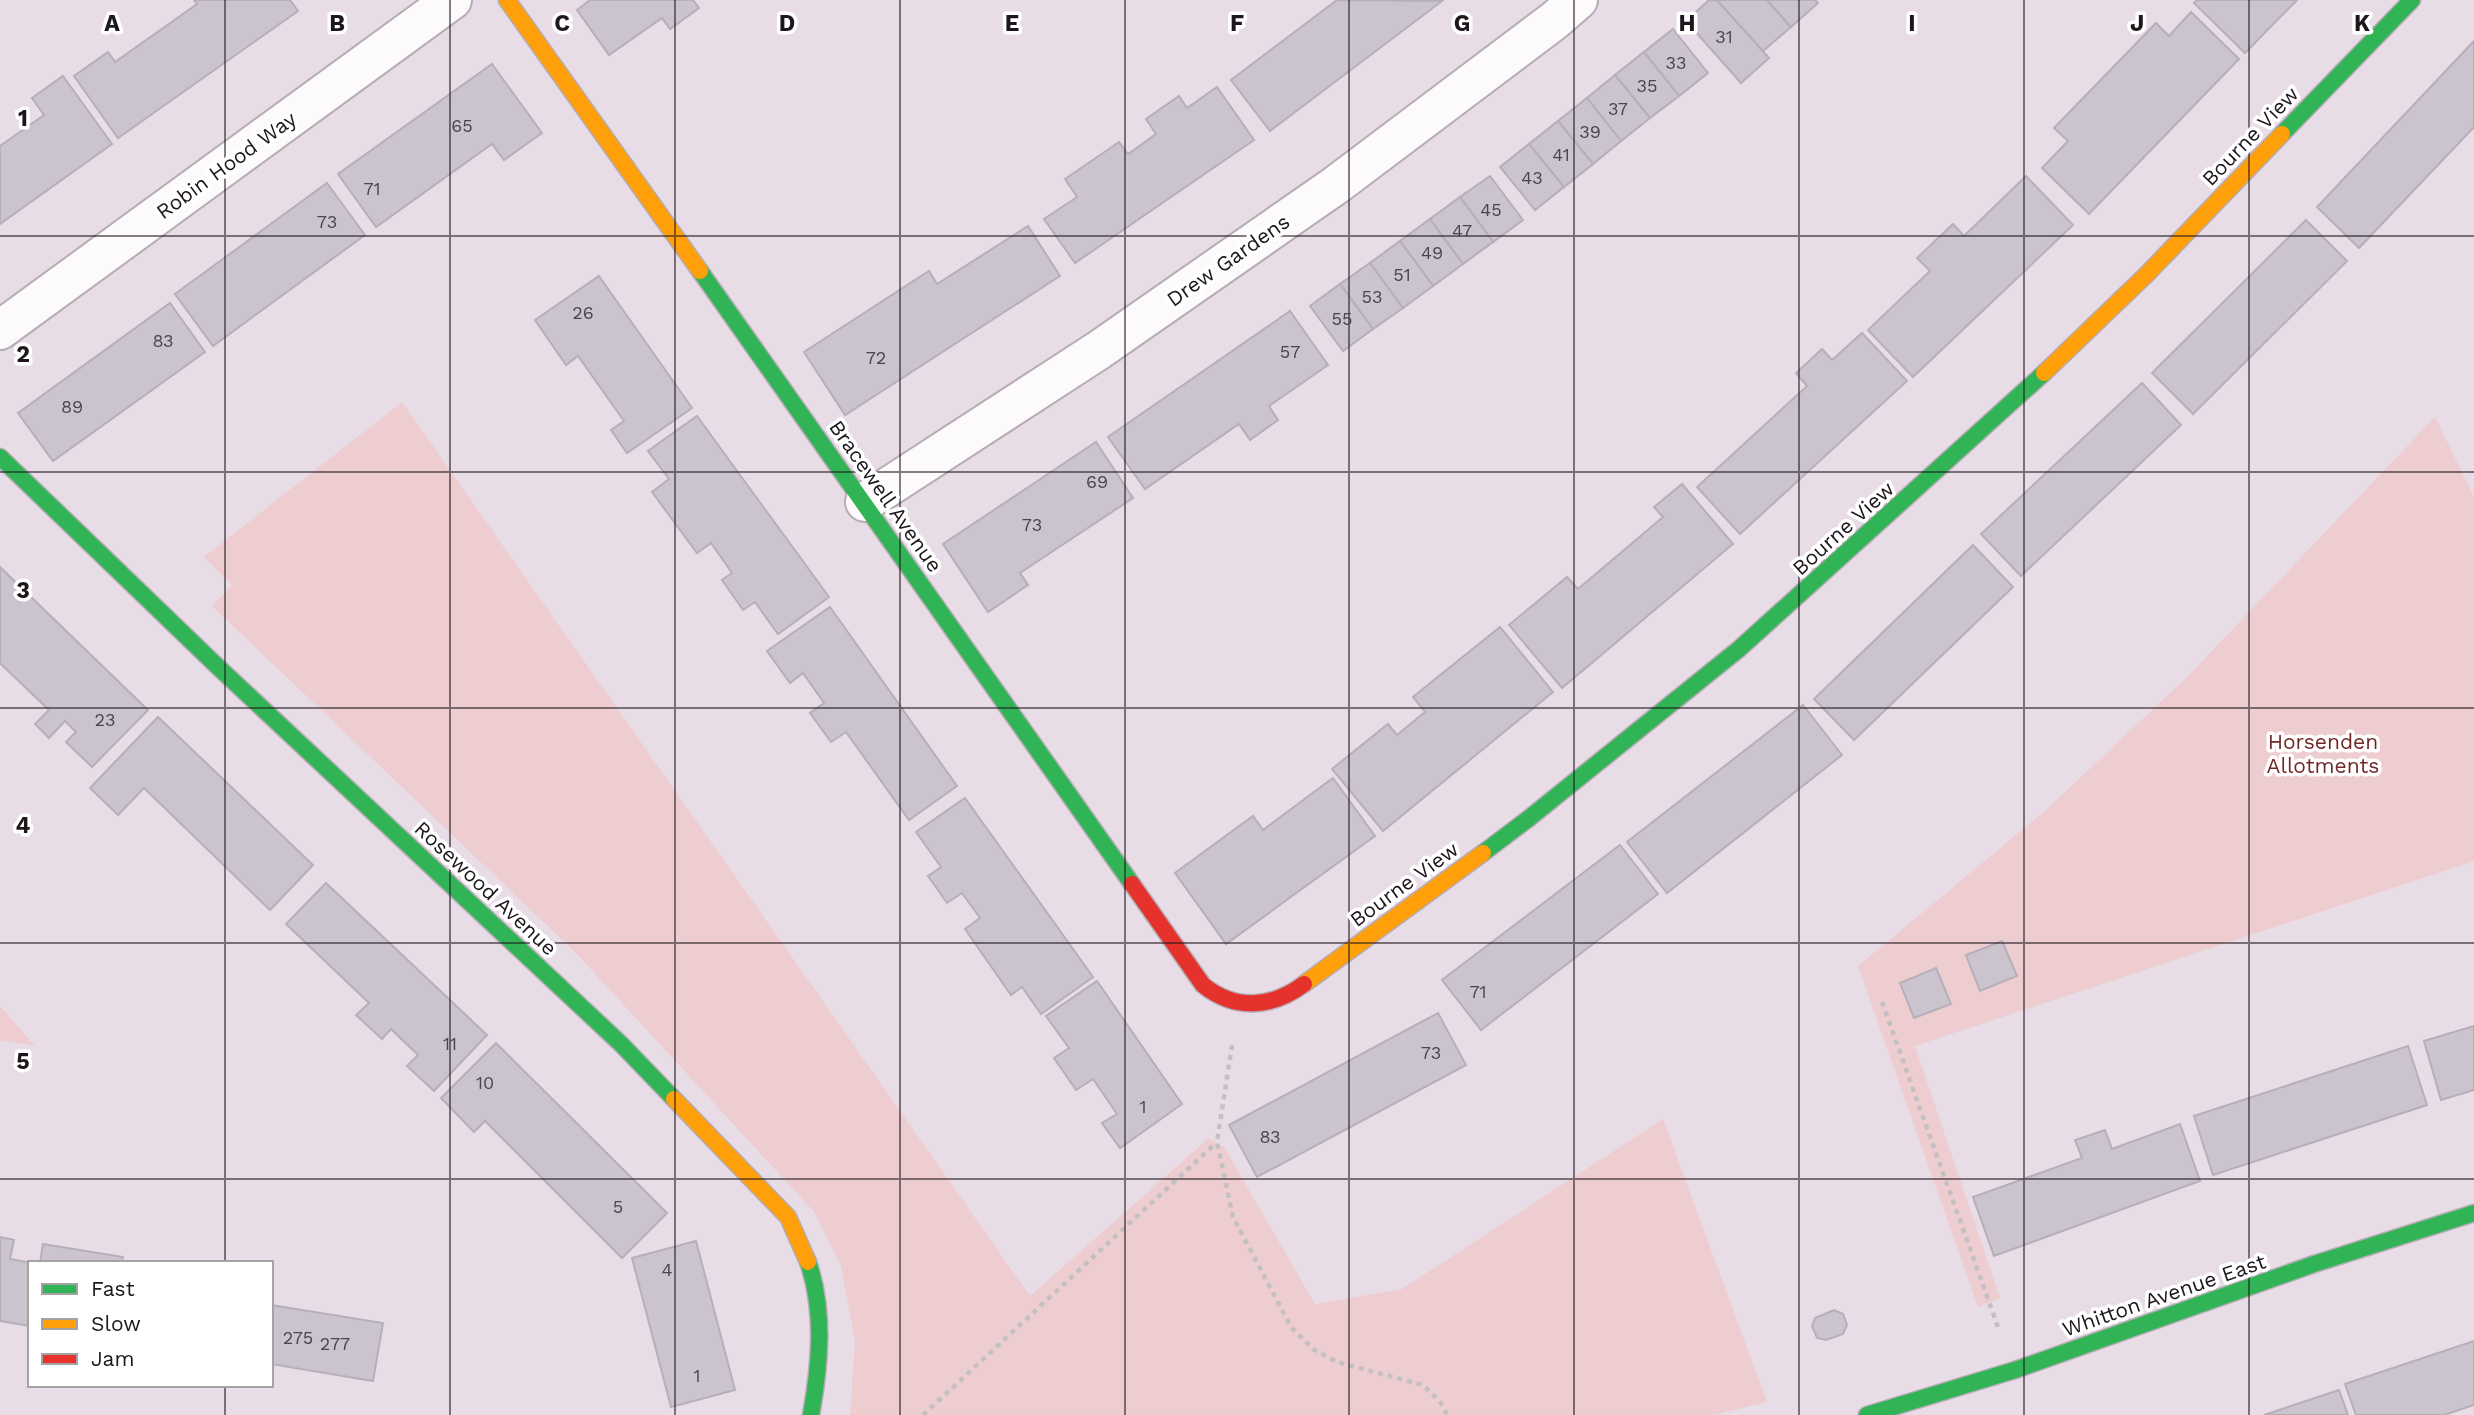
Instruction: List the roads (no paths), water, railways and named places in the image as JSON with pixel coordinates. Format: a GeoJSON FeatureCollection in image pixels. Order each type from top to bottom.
{"type":"FeatureCollection","features":[{"type":"Feature","properties":{"kind":"street","name":"Robin Hood Way"},"geometry":{"type":"LineString","coordinates":[[0,330],[452,0]]}},
{"type":"Feature","properties":{"kind":"street","name":"Bracewell Avenue"},"geometry":{"type":"LineString","coordinates":[[507,0],[1203,985],[1217,998],[1239,1003]]}},
{"type":"Feature","properties":{"kind":"street","name":"Drew Gardens"},"geometry":{"type":"LineString","coordinates":[[864,502],[1099,350],[1336,185],[1578,0]]}},
{"type":"Feature","properties":{"kind":"street","name":"Bourne View"},"geometry":{"type":"LineString","coordinates":[[1239,1003],[1255,1005],[1291,994],[1528,819],[1739,649],[1994,420],[2146,275],[2412,0]]}},
{"type":"Feature","properties":{"kind":"street","name":"Rosewood Avenue"},"geometry":{"type":"LineString","coordinates":[[0,457],[217,666],[621,1044],[788,1217],[806,1253],[816,1290],[819,1341],[811,1415]]}},
{"type":"Feature","properties":{"kind":"street","name":"Whitton Avenue East"},"geometry":{"type":"LineString","coordinates":[[1867,1415],[2015,1370],[2314,1264],[2474,1213]]}},
{"type":"Feature","properties":{"kind":"park label","name":"Horsenden Allotments"},"geometry":{"type":"Point","coordinates":[2323,753]}}]}
